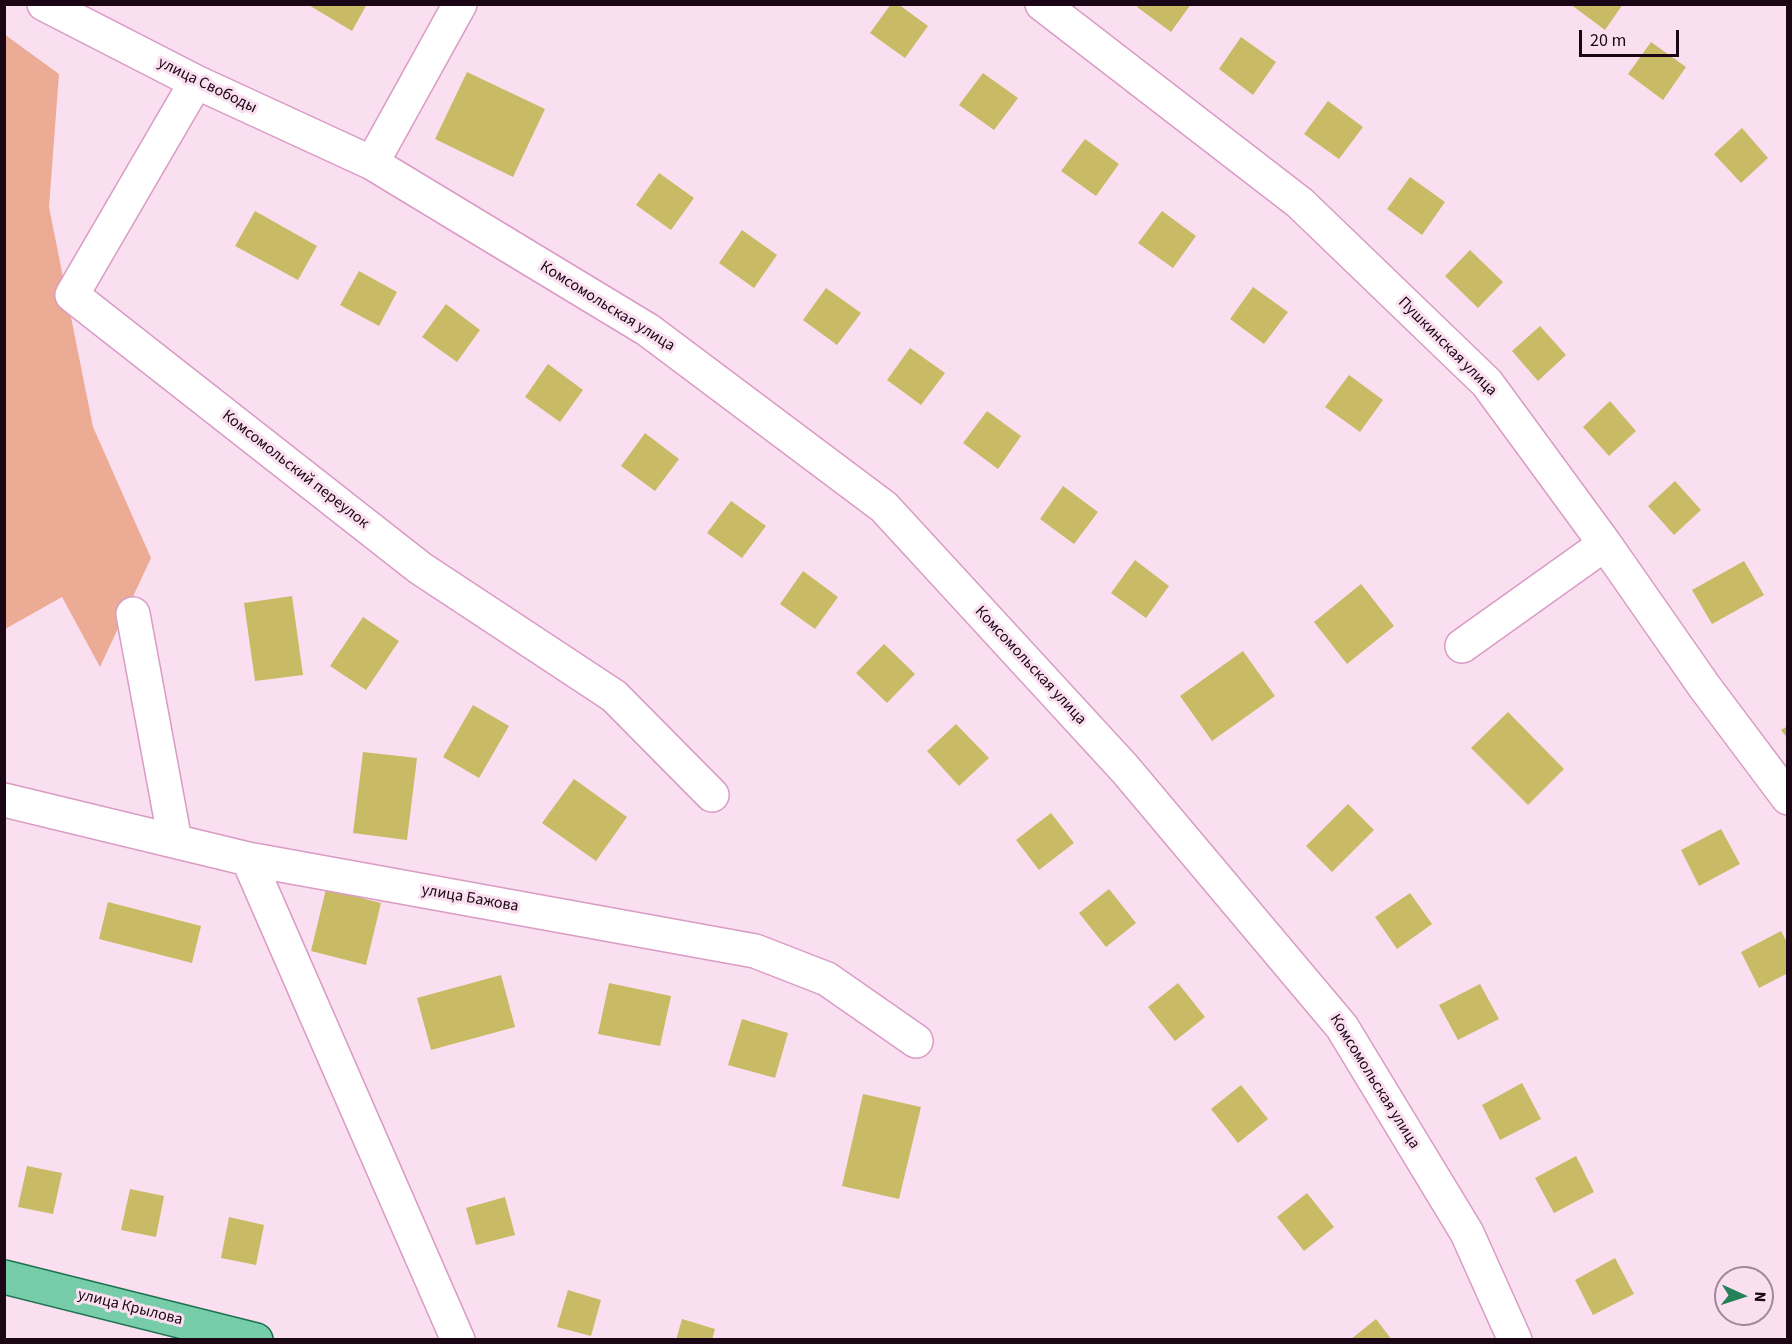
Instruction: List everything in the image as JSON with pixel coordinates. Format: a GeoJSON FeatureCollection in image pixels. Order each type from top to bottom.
{"type":"FeatureCollection","features":[{"type":"Feature","properties":{"kind":"main road","name":"улица Крылова"},"geometry":{"type":"LineString","coordinates":[[4,1277],[256,1340]]}},
{"type":"Feature","properties":{"kind":"street","name":"улица Свободы"},"geometry":{"type":"LineString","coordinates":[[44,4],[196,82],[372,163]]}},
{"type":"Feature","properties":{"kind":"street"},"geometry":{"type":"LineString","coordinates":[[372,163],[460,4]]}},
{"type":"Feature","properties":{"kind":"street","name":"Пушкинская улица"},"geometry":{"type":"LineString","coordinates":[[1042,4],[1300,203],[1487,383],[1605,544],[1704,686],[1788,798]]}},
{"type":"Feature","properties":{"kind":"street","name":"Комсомольский переулок"},"geometry":{"type":"LineString","coordinates":[[196,82],[72,295],[420,568],[614,696],[712,795]]}},
{"type":"Feature","properties":{"kind":"street","name":"Комсомольская улица"},"geometry":{"type":"LineString","coordinates":[[372,163],[648,330],[884,507],[1125,769],[1342,1027],[1467,1233],[1515,1340]]}},
{"type":"Feature","properties":{"kind":"street"},"geometry":{"type":"LineString","coordinates":[[1462,646],[1605,544]]}},
{"type":"Feature","properties":{"kind":"street"},"geometry":{"type":"LineString","coordinates":[[133,614],[175,841]]}},
{"type":"Feature","properties":{"kind":"street","name":"улица Бажова"},"geometry":{"type":"LineString","coordinates":[[4,800],[248,859],[755,951],[826,979],[916,1041]]}},
{"type":"Feature","properties":{"kind":"street"},"geometry":{"type":"LineString","coordinates":[[248,859],[458,1340]]}},
{"type":"Feature","properties":{"kind":"shaded area"},"geometry":{"type":"Polygon","coordinates":[[[4,34],[59,74],[49,207],[93,427],[151,558],[100,667],[62,597],[5,629],[4,34]]]}},
{"type":"Feature","properties":{"kind":"building"},"geometry":{"type":"Polygon","coordinates":[[[307,4],[367,4],[352,31],[307,4]]]}},
{"type":"Feature","properties":{"kind":"building"},"geometry":{"type":"Polygon","coordinates":[[[891,4],[898,4],[928,26],[905,58],[870,33],[891,4]]]}},
{"type":"Feature","properties":{"kind":"building"},"geometry":{"type":"Polygon","coordinates":[[[1139,4],[1191,4],[1171,32],[1137,7],[1139,4]]]}},
{"type":"Feature","properties":{"kind":"building"},"geometry":{"type":"Polygon","coordinates":[[[1570,4],[1623,4],[1605,30],[1570,4]]]}},
{"type":"Feature","properties":{"kind":"building"},"geometry":{"type":"Polygon","coordinates":[[[1241,37],[1276,62],[1253,95],[1219,69],[1241,37]]]}},
{"type":"Feature","properties":{"kind":"building"},"geometry":{"type":"Polygon","coordinates":[[[1651,42],[1686,67],[1663,100],[1628,74],[1651,42]]]}},
{"type":"Feature","properties":{"kind":"building"},"geometry":{"type":"Polygon","coordinates":[[[467,72],[545,109],[513,177],[435,139],[467,72]]]}},
{"type":"Feature","properties":{"kind":"building"},"geometry":{"type":"Polygon","coordinates":[[[983,73],[1018,98],[994,130],[959,105],[983,73]]]}},
{"type":"Feature","properties":{"kind":"building"},"geometry":{"type":"Polygon","coordinates":[[[1328,101],[1363,127],[1339,159],[1304,134],[1328,101]]]}},
{"type":"Feature","properties":{"kind":"building"},"geometry":{"type":"Polygon","coordinates":[[[1742,128],[1768,158],[1741,183],[1714,154],[1742,128]]]}},
{"type":"Feature","properties":{"kind":"building"},"geometry":{"type":"Polygon","coordinates":[[[1085,139],[1119,164],[1096,196],[1061,171],[1085,139]]]}},
{"type":"Feature","properties":{"kind":"building"},"geometry":{"type":"Polygon","coordinates":[[[659,173],[694,198],[671,230],[636,205],[659,173]]]}},
{"type":"Feature","properties":{"kind":"building"},"geometry":{"type":"Polygon","coordinates":[[[1410,177],[1445,202],[1422,235],[1387,209],[1410,177]]]}},
{"type":"Feature","properties":{"kind":"building"},"geometry":{"type":"Polygon","coordinates":[[[255,211],[317,246],[298,280],[235,246],[255,211]]]}},
{"type":"Feature","properties":{"kind":"building"},"geometry":{"type":"Polygon","coordinates":[[[1162,211],[1196,236],[1173,268],[1138,243],[1162,211]]]}},
{"type":"Feature","properties":{"kind":"building"},"geometry":{"type":"Polygon","coordinates":[[[742,230],[777,255],[754,288],[719,263],[742,230]]]}},
{"type":"Feature","properties":{"kind":"building"},"geometry":{"type":"Polygon","coordinates":[[[1470,250],[1503,282],[1478,308],[1445,276],[1470,250]]]}},
{"type":"Feature","properties":{"kind":"building"},"geometry":{"type":"Polygon","coordinates":[[[359,271],[397,292],[379,326],[340,305],[359,271]]]}},
{"type":"Feature","properties":{"kind":"building"},"geometry":{"type":"Polygon","coordinates":[[[1253,287],[1288,312],[1264,344],[1230,319],[1253,287]]]}},
{"type":"Feature","properties":{"kind":"building"},"geometry":{"type":"Polygon","coordinates":[[[826,288],[861,313],[837,345],[803,320],[826,288]]]}},
{"type":"Feature","properties":{"kind":"building"},"geometry":{"type":"Polygon","coordinates":[[[446,304],[480,330],[457,362],[422,337],[446,304]]]}},
{"type":"Feature","properties":{"kind":"building"},"geometry":{"type":"Polygon","coordinates":[[[1540,326],[1566,355],[1538,381],[1512,351],[1540,326]]]}},
{"type":"Feature","properties":{"kind":"building"},"geometry":{"type":"Polygon","coordinates":[[[910,348],[945,373],[921,405],[887,380],[910,348]]]}},
{"type":"Feature","properties":{"kind":"building"},"geometry":{"type":"Polygon","coordinates":[[[548,364],[583,390],[560,422],[525,397],[548,364]]]}},
{"type":"Feature","properties":{"kind":"building"},"geometry":{"type":"Polygon","coordinates":[[[1349,375],[1383,400],[1360,432],[1325,407],[1349,375]]]}},
{"type":"Feature","properties":{"kind":"building"},"geometry":{"type":"Polygon","coordinates":[[[1610,401],[1636,431],[1609,456],[1583,427],[1610,401]]]}},
{"type":"Feature","properties":{"kind":"building"},"geometry":{"type":"Polygon","coordinates":[[[987,411],[1021,436],[998,469],[963,443],[987,411]]]}},
{"type":"Feature","properties":{"kind":"building"},"geometry":{"type":"Polygon","coordinates":[[[645,433],[679,459],[655,491],[621,466],[645,433]]]}},
{"type":"Feature","properties":{"kind":"building"},"geometry":{"type":"Polygon","coordinates":[[[1675,481],[1701,510],[1674,535],[1648,506],[1675,481]]]}},
{"type":"Feature","properties":{"kind":"building"},"geometry":{"type":"Polygon","coordinates":[[[1063,486],[1098,512],[1074,544],[1040,519],[1063,486]]]}},
{"type":"Feature","properties":{"kind":"building"},"geometry":{"type":"Polygon","coordinates":[[[731,501],[766,526],[742,558],[707,533],[731,501]]]}},
{"type":"Feature","properties":{"kind":"building"},"geometry":{"type":"Polygon","coordinates":[[[1135,560],[1169,586],[1146,618],[1111,593],[1135,560]]]}},
{"type":"Feature","properties":{"kind":"building"},"geometry":{"type":"Polygon","coordinates":[[[1744,561],[1764,595],[1712,624],[1692,590],[1744,561]]]}},
{"type":"Feature","properties":{"kind":"building"},"geometry":{"type":"Polygon","coordinates":[[[803,571],[838,597],[815,629],[780,604],[803,571]]]}},
{"type":"Feature","properties":{"kind":"building"},"geometry":{"type":"Polygon","coordinates":[[[1361,584],[1394,626],[1347,664],[1314,622],[1361,584]]]}},
{"type":"Feature","properties":{"kind":"building"},"geometry":{"type":"Polygon","coordinates":[[[292,596],[303,675],[255,681],[244,603],[292,596]]]}},
{"type":"Feature","properties":{"kind":"building"},"geometry":{"type":"Polygon","coordinates":[[[363,617],[399,641],[366,690],[330,666],[363,617]]]}},
{"type":"Feature","properties":{"kind":"building"},"geometry":{"type":"Polygon","coordinates":[[[884,644],[915,674],[887,703],[856,673],[884,644]]]}},
{"type":"Feature","properties":{"kind":"building"},"geometry":{"type":"Polygon","coordinates":[[[1243,651],[1275,696],[1212,741],[1180,696],[1243,651]]]}},
{"type":"Feature","properties":{"kind":"building"},"geometry":{"type":"Polygon","coordinates":[[[473,705],[509,726],[479,778],[443,757],[473,705]]]}},
{"type":"Feature","properties":{"kind":"building"},"geometry":{"type":"Polygon","coordinates":[[[1508,712],[1564,769],[1528,805],[1471,748],[1508,712]]]}},
{"type":"Feature","properties":{"kind":"building"},"geometry":{"type":"Polygon","coordinates":[[[956,724],[989,758],[959,786],[927,751],[956,724]]]}},
{"type":"Feature","properties":{"kind":"building"},"geometry":{"type":"Polygon","coordinates":[[[1788,726],[1788,739],[1781,730],[1788,726]]]}},
{"type":"Feature","properties":{"kind":"building"},"geometry":{"type":"Polygon","coordinates":[[[363,752],[417,758],[407,840],[353,833],[363,752]]]}},
{"type":"Feature","properties":{"kind":"building"},"geometry":{"type":"Polygon","coordinates":[[[574,779],[627,817],[596,861],[542,823],[574,779]]]}},
{"type":"Feature","properties":{"kind":"building"},"geometry":{"type":"Polygon","coordinates":[[[1348,804],[1374,830],[1332,872],[1306,846],[1348,804]]]}},
{"type":"Feature","properties":{"kind":"building"},"geometry":{"type":"Polygon","coordinates":[[[1051,813],[1074,843],[1039,870],[1016,840],[1051,813]]]}},
{"type":"Feature","properties":{"kind":"building"},"geometry":{"type":"Polygon","coordinates":[[[1721,829],[1740,864],[1699,886],[1681,850],[1721,829]]]}},
{"type":"Feature","properties":{"kind":"building"},"geometry":{"type":"Polygon","coordinates":[[[326,889],[381,903],[366,965],[311,951],[326,889]]]}},
{"type":"Feature","properties":{"kind":"building"},"geometry":{"type":"Polygon","coordinates":[[[1109,889],[1136,923],[1106,947],[1079,913],[1109,889]]]}},
{"type":"Feature","properties":{"kind":"building"},"geometry":{"type":"Polygon","coordinates":[[[1410,893],[1432,924],[1397,949],[1375,917],[1410,893]]]}},
{"type":"Feature","properties":{"kind":"building"},"geometry":{"type":"Polygon","coordinates":[[[108,902],[201,926],[192,963],[99,939],[108,902]]]}},
{"type":"Feature","properties":{"kind":"building"},"geometry":{"type":"Polygon","coordinates":[[[1781,931],[1788,944],[1788,973],[1759,988],[1741,952],[1781,931]]]}},
{"type":"Feature","properties":{"kind":"building"},"geometry":{"type":"Polygon","coordinates":[[[501,975],[515,1027],[431,1050],[417,998],[501,975]]]}},
{"type":"Feature","properties":{"kind":"building"},"geometry":{"type":"Polygon","coordinates":[[[609,983],[671,996],[660,1046],[598,1034],[609,983]]]}},
{"type":"Feature","properties":{"kind":"building"},"geometry":{"type":"Polygon","coordinates":[[[1178,983],[1205,1017],[1175,1041],[1148,1007],[1178,983]]]}},
{"type":"Feature","properties":{"kind":"building"},"geometry":{"type":"Polygon","coordinates":[[[1480,984],[1499,1019],[1458,1040],[1439,1005],[1480,984]]]}},
{"type":"Feature","properties":{"kind":"building"},"geometry":{"type":"Polygon","coordinates":[[[742,1019],[788,1033],[775,1078],[728,1065],[742,1019]]]}},
{"type":"Feature","properties":{"kind":"building"},"geometry":{"type":"Polygon","coordinates":[[[1522,1083],[1541,1119],[1500,1140],[1482,1105],[1522,1083]]]}},
{"type":"Feature","properties":{"kind":"building"},"geometry":{"type":"Polygon","coordinates":[[[1241,1085],[1268,1119],[1238,1143],[1211,1109],[1241,1085]]]}},
{"type":"Feature","properties":{"kind":"building"},"geometry":{"type":"Polygon","coordinates":[[[863,1094],[921,1107],[899,1199],[842,1186],[863,1094]]]}},
{"type":"Feature","properties":{"kind":"building"},"geometry":{"type":"Polygon","coordinates":[[[1576,1156],[1594,1192],[1554,1213],[1535,1178],[1576,1156]]]}},
{"type":"Feature","properties":{"kind":"building"},"geometry":{"type":"Polygon","coordinates":[[[27,1166],[62,1173],[53,1214],[18,1207],[27,1166]]]}},
{"type":"Feature","properties":{"kind":"building"},"geometry":{"type":"Polygon","coordinates":[[[130,1189],[164,1196],[156,1237],[121,1230],[130,1189]]]}},
{"type":"Feature","properties":{"kind":"building"},"geometry":{"type":"Polygon","coordinates":[[[1307,1193],[1334,1227],[1304,1251],[1277,1217],[1307,1193]]]}},
{"type":"Feature","properties":{"kind":"building"},"geometry":{"type":"Polygon","coordinates":[[[505,1197],[515,1235],[476,1245],[466,1208],[505,1197]]]}},
{"type":"Feature","properties":{"kind":"building"},"geometry":{"type":"Polygon","coordinates":[[[229,1217],[264,1225],[256,1265],[221,1258],[229,1217]]]}},
{"type":"Feature","properties":{"kind":"building"},"geometry":{"type":"Polygon","coordinates":[[[1615,1258],[1634,1294],[1593,1315],[1575,1280],[1615,1258]]]}},
{"type":"Feature","properties":{"kind":"building"},"geometry":{"type":"Polygon","coordinates":[[[568,1290],[601,1300],[591,1336],[557,1327],[568,1290]]]}},
{"type":"Feature","properties":{"kind":"building"},"geometry":{"type":"Polygon","coordinates":[[[682,1319],[715,1329],[712,1340],[676,1340],[682,1319]]]}},
{"type":"Feature","properties":{"kind":"building"},"geometry":{"type":"Polygon","coordinates":[[[1376,1319],[1392,1340],[1350,1340],[1376,1319]]]}}]}
